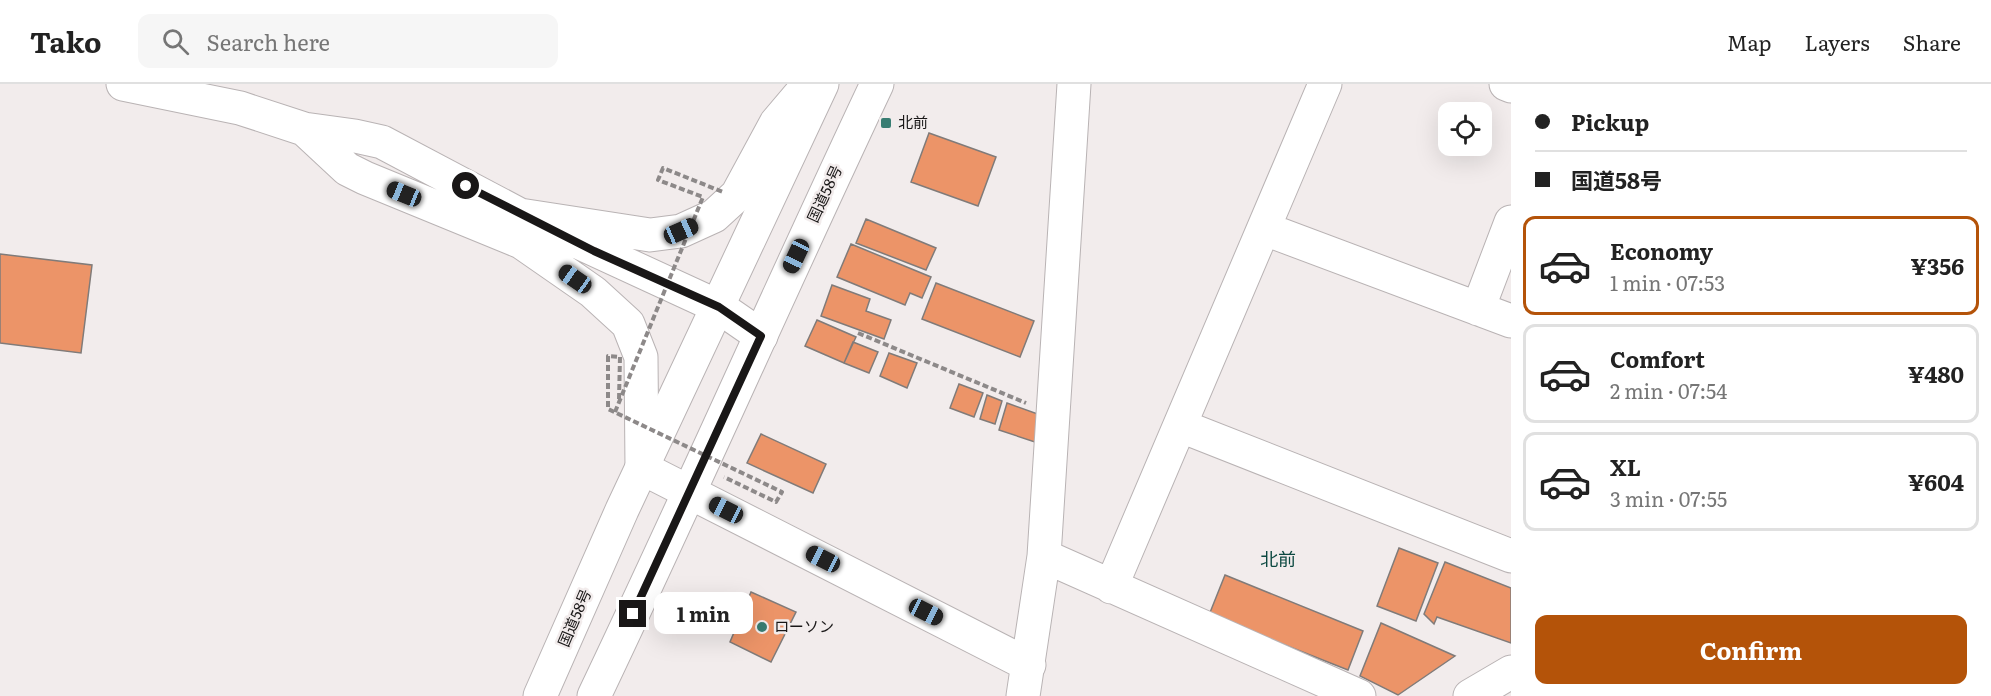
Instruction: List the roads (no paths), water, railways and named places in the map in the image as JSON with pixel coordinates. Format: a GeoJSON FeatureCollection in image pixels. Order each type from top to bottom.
{"type":"FeatureCollection","features":[{"type":"Feature","properties":{"kind":"main road"},"geometry":{"type":"LineString","coordinates":[[123,84],[240,108],[304,129],[347,169],[365,178],[521,229],[761,336]]}},
{"type":"Feature","properties":{"kind":"main road"},"geometry":{"type":"LineString","coordinates":[[521,229],[650,234],[681,231],[714,216],[737,195],[776,123],[808,84]]}},
{"type":"Feature","properties":{"kind":"main road","name":"国道58号"},"geometry":{"type":"LineString","coordinates":[[540,696],[642,468],[822,84]]}},
{"type":"Feature","properties":{"kind":"main road","name":"国道58号"},"geometry":{"type":"LineString","coordinates":[[594,696],[691,492],[877,84]]}},
{"type":"Feature","properties":{"kind":"main road"},"geometry":{"type":"LineString","coordinates":[[521,229],[628,324],[641,357],[642,468],[691,492],[1026,681],[1044,556],[1055,415],[1074,84]]}},
{"type":"Feature","properties":{"kind":"main road"},"geometry":{"type":"LineString","coordinates":[[1111,587],[1325,84]]}},
{"type":"Feature","properties":{"kind":"main road"},"geometry":{"type":"LineString","coordinates":[[1506,84],[1511,86]]}},
{"type":"Feature","properties":{"kind":"main road"},"geometry":{"type":"LineString","coordinates":[[1478,309],[1511,222]]}},
{"type":"Feature","properties":{"kind":"main road"},"geometry":{"type":"LineString","coordinates":[[1265,229],[1511,321]]}},
{"type":"Feature","properties":{"kind":"main road"},"geometry":{"type":"LineString","coordinates":[[1181,426],[1511,556]]}},
{"type":"Feature","properties":{"kind":"main road"},"geometry":{"type":"LineString","coordinates":[[1044,556],[1359,696]]}},
{"type":"Feature","properties":{"kind":"main road"},"geometry":{"type":"LineString","coordinates":[[1470,696],[1511,672]]}},
{"type":"Feature","properties":{"kind":"place","name":"北前"},"geometry":{"type":"Point","coordinates":[886,123]}},
{"type":"Feature","properties":{"kind":"place","name":"ローソン"},"geometry":{"type":"Point","coordinates":[762,627]}},
{"type":"Feature","properties":{"kind":"district","name":"北前"},"geometry":{"type":"Point","coordinates":[1278,560]}}]}
